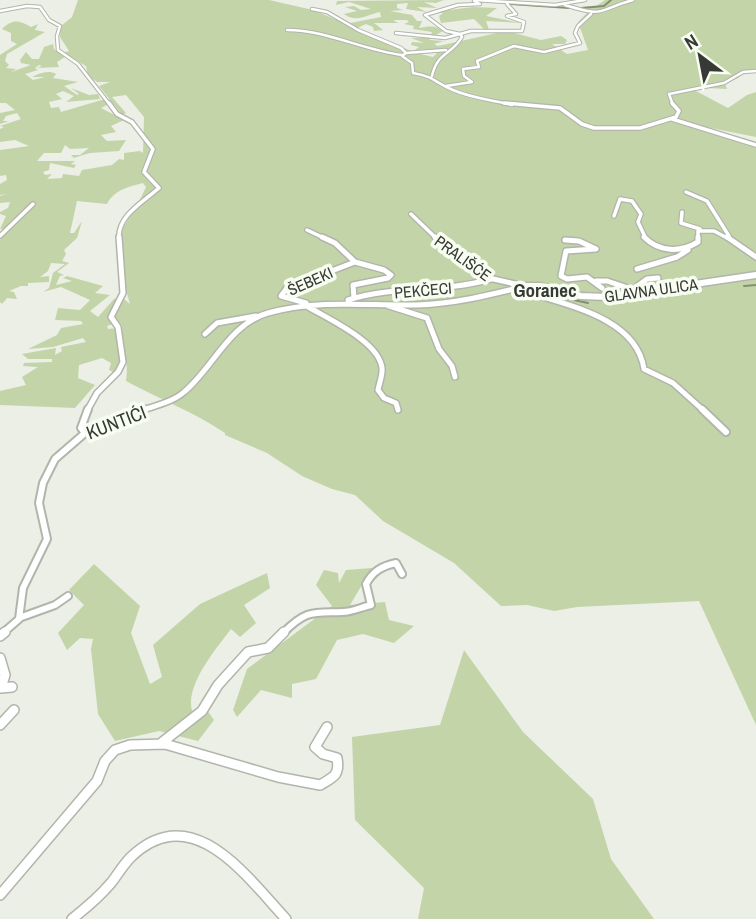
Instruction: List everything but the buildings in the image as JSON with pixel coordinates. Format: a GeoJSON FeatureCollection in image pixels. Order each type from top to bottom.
{"type":"FeatureCollection","features":[{"type":"Feature","properties":{"kind":"main road","name":"GLAVNA ULICA"},"geometry":{"type":"LineString","coordinates":[[522,287],[540,286],[581,296],[619,296],[756,275]]}},
{"type":"Feature","properties":{"kind":"street"},"geometry":{"type":"LineString","coordinates":[[517,4],[526,0]]}},
{"type":"Feature","properties":{"kind":"street"},"geometry":{"type":"LineString","coordinates":[[567,7],[585,0]]}},
{"type":"Feature","properties":{"kind":"street"},"geometry":{"type":"LineString","coordinates":[[460,34],[446,31],[425,15],[476,1],[567,7],[592,14],[608,11],[618,4],[633,0]]}},
{"type":"Feature","properties":{"kind":"street"},"geometry":{"type":"LineString","coordinates":[[396,33],[418,32],[450,38],[470,31],[522,31],[524,22],[507,16],[516,14],[505,4]]}},
{"type":"Feature","properties":{"kind":"street"},"geometry":{"type":"LineString","coordinates":[[0,11],[30,6],[40,8],[49,20],[59,25],[56,45],[58,50],[79,64],[83,75],[104,95],[117,114],[132,122],[152,146],[144,172],[159,188],[122,220],[118,230],[123,293],[111,317],[118,327],[123,362],[115,376],[97,393],[83,419],[81,428],[85,433]]}},
{"type":"Feature","properties":{"kind":"street"},"geometry":{"type":"LineString","coordinates":[[312,9],[327,12],[358,30],[401,48],[412,63],[411,71],[432,76],[455,92],[503,103],[560,108],[582,124],[594,128],[640,128],[672,119],[680,114],[674,108],[669,94],[681,89],[733,80],[744,71],[756,71]]}},
{"type":"Feature","properties":{"kind":"street"},"geometry":{"type":"LineString","coordinates":[[446,86],[472,82],[464,75],[463,69],[479,67],[477,61],[511,47],[525,47],[543,53],[561,49],[569,43],[580,43],[576,29],[592,14]]}},
{"type":"Feature","properties":{"kind":"street"},"geometry":{"type":"LineString","coordinates":[[287,30],[327,33],[371,51],[404,54],[456,48],[463,37],[460,34]]}},
{"type":"Feature","properties":{"kind":"street"},"geometry":{"type":"LineString","coordinates":[[432,76],[438,57],[448,50]]}},
{"type":"Feature","properties":{"kind":"street"},"geometry":{"type":"LineString","coordinates":[[672,119],[756,145]]}},
{"type":"Feature","properties":{"kind":"street"},"geometry":{"type":"LineString","coordinates":[[686,192],[706,201],[729,238]]}},
{"type":"Feature","properties":{"kind":"street"},"geometry":{"type":"LineString","coordinates":[[614,216],[620,199],[632,201],[641,214],[638,222],[646,239],[666,249],[689,248]]}},
{"type":"Feature","properties":{"kind":"street"},"geometry":{"type":"LineString","coordinates":[[0,236],[3,230],[33,204]]}},
{"type":"Feature","properties":{"kind":"street"},"geometry":{"type":"LineString","coordinates":[[682,212],[681,223],[716,231],[756,257]]}},
{"type":"Feature","properties":{"kind":"street","name":"PRALIŠĆE"},"geometry":{"type":"LineString","coordinates":[[411,214],[447,248],[491,279],[522,287],[599,318],[620,330],[639,351],[644,369],[673,383],[726,432]]}},
{"type":"Feature","properties":{"kind":"street"},"geometry":{"type":"LineString","coordinates":[[637,269],[684,254],[698,242],[696,235],[700,229]]}},
{"type":"Feature","properties":{"kind":"street","name":"ŠEBEKI"},"geometry":{"type":"LineString","coordinates":[[307,230],[335,243],[355,262]]}},
{"type":"Feature","properties":{"kind":"street"},"geometry":{"type":"LineString","coordinates":[[565,240],[579,241],[596,249],[566,251],[561,276],[567,279],[587,277],[601,288],[621,286]]}},
{"type":"Feature","properties":{"kind":"street","name":"PEKČECI"},"geometry":{"type":"LineString","coordinates":[[354,298],[353,285],[388,278],[391,275],[384,270],[355,262]]}},
{"type":"Feature","properties":{"kind":"street","name":"ŠEBEKI"},"geometry":{"type":"LineString","coordinates":[[308,304],[281,296],[287,288],[355,262]]}},
{"type":"Feature","properties":{"kind":"street"},"geometry":{"type":"LineString","coordinates":[[619,296],[647,279],[658,278]]}},
{"type":"Feature","properties":{"kind":"street","name":"PEKČECI"},"geometry":{"type":"LineString","coordinates":[[347,302],[384,292],[445,289],[491,279]]}},
{"type":"Feature","properties":{"kind":"street"},"geometry":{"type":"LineString","coordinates":[[594,281],[607,281],[634,289]]}},
{"type":"Feature","properties":{"kind":"street","name":"GLAVNA ULICA"},"geometry":{"type":"LineString","coordinates":[[308,304],[417,304],[471,300],[522,287]]}},
{"type":"Feature","properties":{"kind":"street"},"geometry":{"type":"LineString","coordinates":[[308,304],[371,347],[382,368],[378,390],[384,398],[396,403],[398,410]]}},
{"type":"Feature","properties":{"kind":"street","name":"KUNTIĆI"},"geometry":{"type":"LineString","coordinates":[[205,334],[218,323],[308,304]]}},
{"type":"Feature","properties":{"kind":"street","name":"GLAVNA ULICA"},"geometry":{"type":"LineString","coordinates":[[382,304],[427,318],[439,349],[452,366],[455,377]]}},
{"type":"Feature","properties":{"kind":"street","name":"KUNTIĆI"},"geometry":{"type":"LineString","coordinates":[[19,618],[23,588],[47,539],[38,508],[43,483],[54,459],[85,433],[181,395],[197,380],[232,335],[261,315]]}},
{"type":"Feature","properties":{"kind":"street"},"geometry":{"type":"LineString","coordinates":[[160,744],[202,711],[218,685],[248,652],[268,648],[293,623],[312,613],[323,610],[345,612],[371,605],[366,584],[374,572],[384,565],[396,563],[402,574]]}},
{"type":"Feature","properties":{"kind":"street"},"geometry":{"type":"LineString","coordinates":[[0,635],[19,618],[55,605],[68,596]]}},
{"type":"Feature","properties":{"kind":"street"},"geometry":{"type":"LineString","coordinates":[[0,658],[5,675],[1,688],[12,687]]}},
{"type":"Feature","properties":{"kind":"street"},"geometry":{"type":"LineString","coordinates":[[0,725],[14,709]]}},
{"type":"Feature","properties":{"kind":"street"},"geometry":{"type":"LineString","coordinates":[[0,895],[97,781],[105,761],[115,750],[160,744],[233,762],[278,777],[320,785],[336,776],[339,771],[337,758],[318,752],[315,747],[327,727]]}},
{"type":"Feature","properties":{"kind":"street"},"geometry":{"type":"LineString","coordinates":[[72,919],[94,901],[135,853],[155,842],[186,836],[200,839],[228,857],[286,919]]}},
{"type":"Feature","properties":{"kind":"green space"},"geometry":{"type":"Polygon","coordinates":[[[78,0],[269,0],[313,10],[354,27],[350,23],[381,17],[380,12],[362,18],[348,17],[344,14],[357,11],[345,7],[371,9],[349,2],[336,5],[337,1],[444,0],[436,3],[424,2],[437,8],[417,7],[426,12],[406,9],[408,3],[397,4],[397,8],[403,10],[390,11],[412,15],[417,21],[422,21],[419,28],[438,28],[443,31],[436,35],[445,38],[431,35],[432,32],[413,29],[414,26],[404,24],[409,22],[407,20],[393,20],[398,23],[374,23],[383,30],[374,31],[373,27],[366,24],[357,28],[416,53],[433,57],[441,49],[415,50],[419,47],[411,45],[412,42],[424,43],[411,38],[444,41],[434,44],[438,46],[506,31],[541,40],[561,36],[567,40],[565,44],[552,44],[567,54],[588,50],[578,22],[589,11],[568,7],[595,7],[605,0],[756,0],[756,71],[746,70],[738,78],[725,84],[727,89],[707,88],[707,84],[694,90],[728,108],[756,92],[756,137],[691,124],[756,145],[756,725],[699,601],[577,607],[554,611],[527,605],[501,606],[454,563],[383,521],[355,495],[332,489],[302,476],[267,453],[225,435],[201,419],[126,381],[122,325],[115,319],[114,311],[124,299],[130,304],[120,265],[119,245],[124,226],[146,187],[143,183],[118,192],[107,204],[77,201],[70,233],[74,233],[82,221],[77,238],[64,250],[66,254],[62,261],[69,263],[57,272],[64,275],[60,276],[56,285],[72,281],[63,278],[67,276],[103,286],[95,293],[110,295],[90,311],[98,317],[118,298],[107,318],[115,323],[107,326],[108,329],[118,328],[118,345],[123,357],[121,367],[110,380],[109,376],[115,373],[109,370],[111,363],[102,358],[79,365],[78,378],[95,385],[75,408],[0,405],[0,391],[26,385],[22,377],[38,367],[23,366],[24,363],[52,362],[52,359],[28,359],[22,354],[56,348],[55,355],[62,351],[61,347],[86,342],[83,338],[53,347],[28,349],[57,335],[61,328],[83,324],[81,321],[55,320],[58,308],[80,310],[90,300],[61,287],[43,292],[49,288],[53,273],[65,264],[51,263],[48,271],[40,277],[49,276],[49,282],[28,283],[28,286],[9,291],[14,292],[17,299],[7,298],[2,304],[0,302],[0,240],[7,230],[0,229],[6,216],[0,212],[8,208],[10,202],[0,203],[0,196],[6,194],[0,195],[0,184],[7,180],[6,175],[0,176],[0,150],[29,146],[15,140],[0,142],[0,129],[4,127],[0,126],[21,119],[17,113],[6,116],[3,121],[9,121],[0,124],[0,113],[15,110],[6,103],[0,103],[0,55],[17,44],[11,41],[11,33],[2,29],[9,23],[19,22],[31,27],[38,24],[35,30],[45,32],[7,54],[5,61],[9,65],[6,68],[16,69],[11,72],[31,65],[21,63],[20,60],[26,52],[32,59],[39,59],[44,47],[53,44],[54,49],[65,57],[57,62],[59,67],[37,68],[42,66],[39,65],[35,68],[38,70],[25,74],[33,80],[45,77],[32,77],[38,74],[56,74],[53,78],[78,82],[64,86],[77,95],[79,94],[71,88],[89,95],[98,94],[100,99],[66,102],[74,96],[63,91],[56,94],[62,99],[49,102],[51,108],[59,107],[61,112],[105,99],[107,105],[101,108],[124,120],[111,126],[116,132],[101,135],[107,141],[126,140],[119,151],[90,153],[74,158],[71,155],[80,155],[89,148],[70,149],[65,145],[61,153],[44,153],[37,161],[75,161],[71,164],[76,165],[74,168],[50,163],[49,170],[43,172],[45,175],[52,174],[47,179],[62,178],[63,174],[79,176],[82,170],[112,165],[119,159],[124,160],[124,153],[143,153],[144,117],[126,95],[112,97],[126,113],[122,115],[99,86],[110,82],[97,82],[88,76],[86,66],[63,53],[69,51],[60,37],[61,26],[72,17],[78,0]]]}},
{"type":"Feature","properties":{"kind":"green space"},"geometry":{"type":"Polygon","coordinates":[[[473,7],[497,8],[486,16],[521,23],[486,21],[489,30],[485,30],[474,19],[441,23],[439,16],[443,13],[434,12],[473,7]]]}},
{"type":"Feature","properties":{"kind":"green space"},"geometry":{"type":"Polygon","coordinates":[[[94,564],[140,606],[131,633],[150,684],[162,677],[153,645],[200,604],[267,573],[270,588],[244,605],[256,623],[240,637],[231,629],[197,679],[191,701],[192,711],[204,706],[214,720],[198,741],[159,731],[115,741],[98,714],[91,649],[93,639],[80,638],[67,650],[58,633],[84,605],[69,590],[94,564]]]}},
{"type":"Feature","properties":{"kind":"green space"},"geometry":{"type":"Polygon","coordinates":[[[372,568],[350,605],[385,602],[389,620],[414,626],[394,643],[363,634],[337,640],[316,679],[292,684],[292,698],[261,690],[237,717],[233,710],[247,669],[332,606],[316,585],[324,570],[338,573],[339,583],[346,570],[372,568]]]}},
{"type":"Feature","properties":{"kind":"green space"},"geometry":{"type":"Polygon","coordinates":[[[464,650],[523,732],[593,799],[611,859],[654,919],[418,919],[424,888],[355,820],[352,737],[440,725],[464,650]]]}},
{"type":"Feature","properties":{"kind":"waterway"},"geometry":{"type":"LineString","coordinates":[[581,8],[604,6],[611,0]]}},
{"type":"Feature","properties":{"kind":"waterway"},"geometry":{"type":"LineString","coordinates":[[511,4],[569,8]]}},
{"type":"Feature","properties":{"kind":"waterway"},"geometry":{"type":"LineString","coordinates":[[744,286],[756,285]]}},
{"type":"Feature","properties":{"kind":"waterway"},"geometry":{"type":"LineString","coordinates":[[537,292],[588,303]]}},
{"type":"Feature","properties":{"kind":"district","name":"Goranec"},"geometry":{"type":"Point","coordinates":[545,290]}}]}
